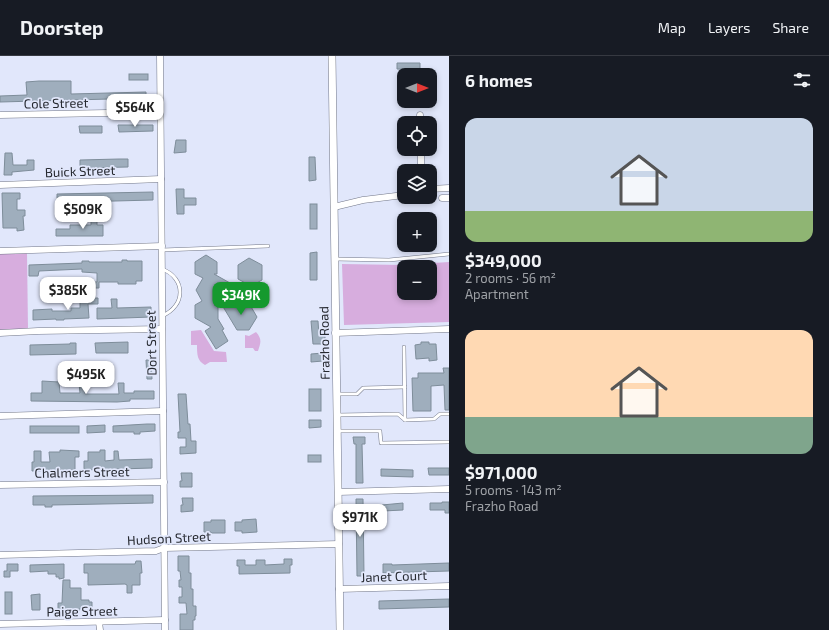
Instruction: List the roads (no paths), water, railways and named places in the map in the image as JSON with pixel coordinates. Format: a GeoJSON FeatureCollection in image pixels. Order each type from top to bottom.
{"type":"FeatureCollection","features":[{"type":"Feature","properties":{"kind":"street","name":"Dort Street"},"geometry":{"type":"LineString","coordinates":[[160,56],[165,630]]}},
{"type":"Feature","properties":{"kind":"street","name":"Frazho Road"},"geometry":{"type":"LineString","coordinates":[[332,56],[340,630]]}},
{"type":"Feature","properties":{"kind":"street","name":"Cole Street"},"geometry":{"type":"LineString","coordinates":[[0,115],[160,112]]}},
{"type":"Feature","properties":{"kind":"street","name":"Buick Street"},"geometry":{"type":"LineString","coordinates":[[0,185],[161,178]]}},
{"type":"Feature","properties":{"kind":"street"},"geometry":{"type":"LineString","coordinates":[[437,189],[449,188]]}},
{"type":"Feature","properties":{"kind":"street"},"geometry":{"type":"LineString","coordinates":[[334,207],[363,200],[397,196]]}},
{"type":"Feature","properties":{"kind":"street"},"geometry":{"type":"LineString","coordinates":[[442,198],[449,198]]}},
{"type":"Feature","properties":{"kind":"street"},"geometry":{"type":"LineString","coordinates":[[0,251],[162,248]]}},
{"type":"Feature","properties":{"kind":"street"},"geometry":{"type":"LineString","coordinates":[[0,333],[162,329]]}},
{"type":"Feature","properties":{"kind":"street"},"geometry":{"type":"LineString","coordinates":[[336,333],[449,329]]}},
{"type":"Feature","properties":{"kind":"street"},"geometry":{"type":"LineString","coordinates":[[0,416],[163,411]]}},
{"type":"Feature","properties":{"kind":"street","name":"Chalmers Street"},"geometry":{"type":"LineString","coordinates":[[0,485],[164,482]]}},
{"type":"Feature","properties":{"kind":"street"},"geometry":{"type":"LineString","coordinates":[[338,492],[449,489]]}},
{"type":"Feature","properties":{"kind":"street","name":"Hudson Street"},"geometry":{"type":"LineString","coordinates":[[0,555],[156,551],[164,548],[339,544]]}},
{"type":"Feature","properties":{"kind":"street","name":"Janet Court"},"geometry":{"type":"LineString","coordinates":[[339,589],[449,586]]}},
{"type":"Feature","properties":{"kind":"street","name":"Paige Street"},"geometry":{"type":"LineString","coordinates":[[0,624],[165,620]]}},
{"type":"Feature","properties":{"kind":"street"},"geometry":{"type":"LineString","coordinates":[[100,622],[100,630]]}},
{"type":"Feature","properties":{"kind":"lane"},"geometry":{"type":"LineString","coordinates":[[162,248],[268,246]]}},
{"type":"Feature","properties":{"kind":"lane"},"geometry":{"type":"LineString","coordinates":[[335,259],[389,260],[449,254]]}},
{"type":"Feature","properties":{"kind":"lane"},"geometry":{"type":"LineString","coordinates":[[162,269],[172,274],[179,284],[180,290],[179,301],[176,306],[162,316]]}},
{"type":"Feature","properties":{"kind":"lane"},"geometry":{"type":"LineString","coordinates":[[404,347],[406,420]]}},
{"type":"Feature","properties":{"kind":"lane"},"geometry":{"type":"LineString","coordinates":[[336,394],[357,394],[363,388],[405,387]]}},
{"type":"Feature","properties":{"kind":"lane"},"geometry":{"type":"LineString","coordinates":[[337,415],[398,414],[406,420],[434,419],[440,414],[449,414]]}},
{"type":"Feature","properties":{"kind":"lane"},"geometry":{"type":"LineString","coordinates":[[337,431],[380,431],[381,443],[449,442]]}}]}
